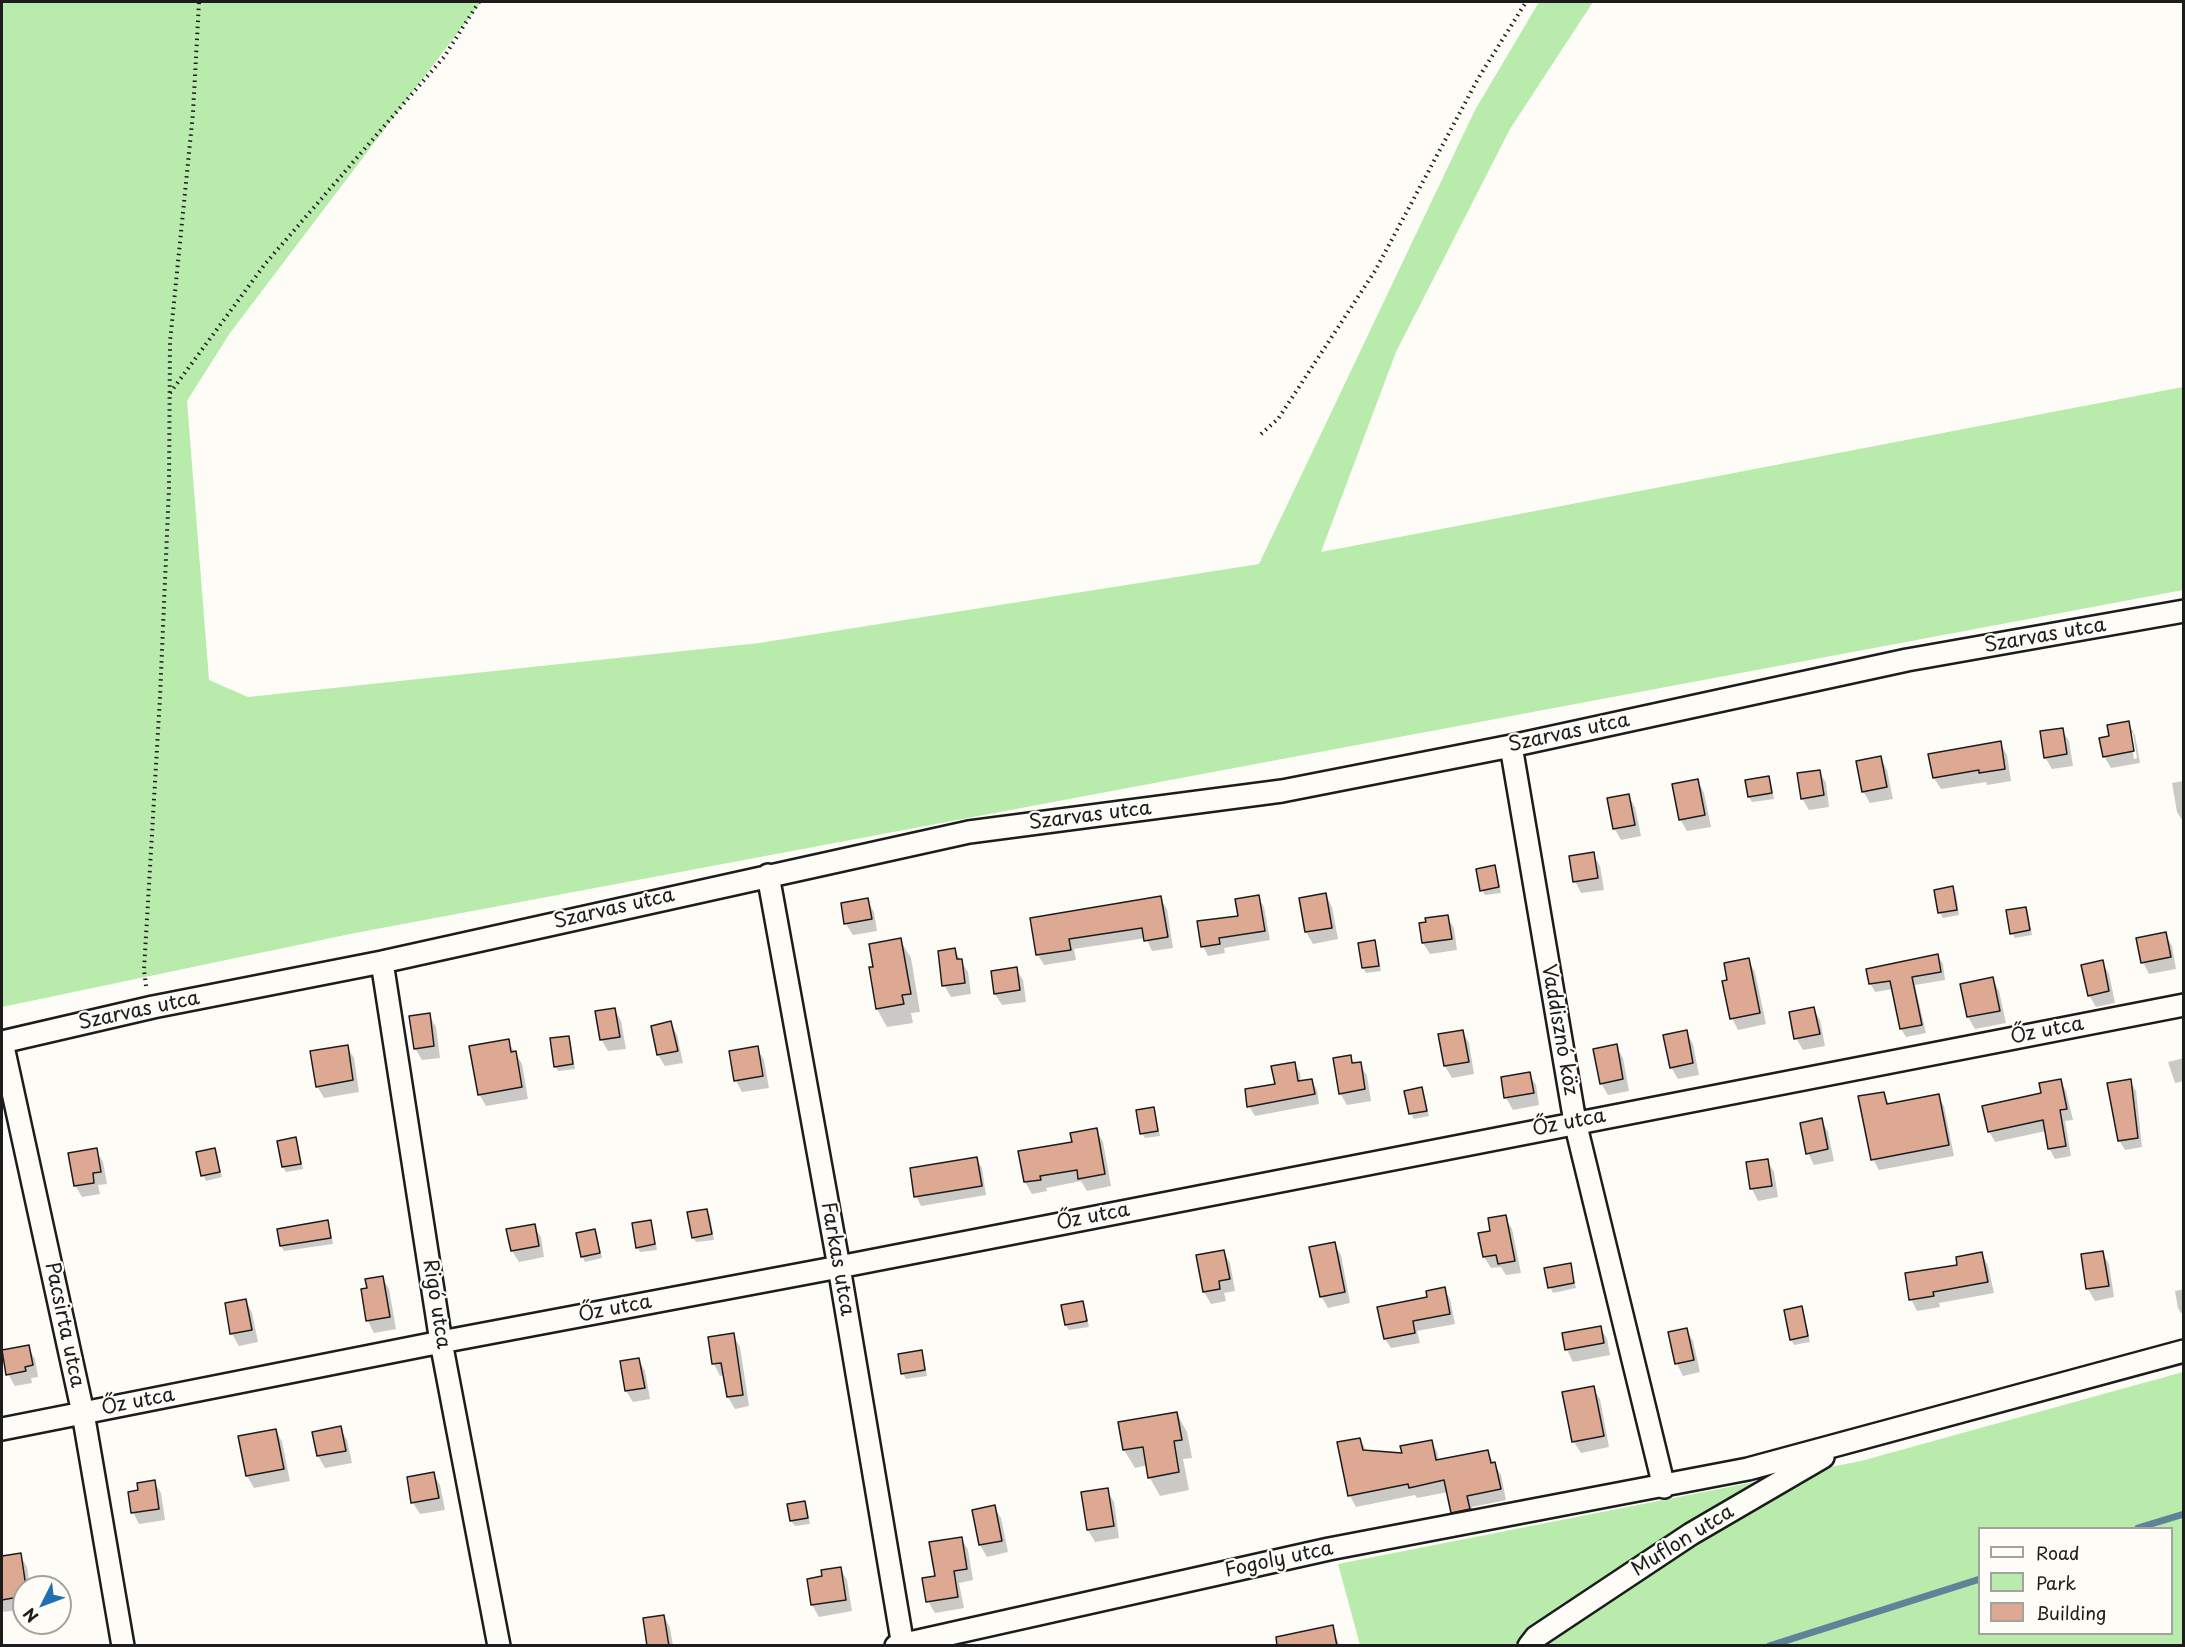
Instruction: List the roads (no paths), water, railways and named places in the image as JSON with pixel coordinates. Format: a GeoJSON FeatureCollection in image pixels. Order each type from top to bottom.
{"type":"FeatureCollection","features":[{"type":"Feature","properties":{"kind":"street","name":"Szarvas utca"},"geometry":{"type":"LineString","coordinates":[[2,1042],[153,1007],[382,962],[969,832],[1282,791],[1511,746],[1907,660],[2184,611]]}},
{"type":"Feature","properties":{"kind":"street","name":"Vaddisznó köz"},"geometry":{"type":"LineString","coordinates":[[1511,746],[1575,1122],[1664,1487]]}},
{"type":"Feature","properties":{"kind":"street","name":"Farkas utca"},"geometry":{"type":"LineString","coordinates":[[768,875],[839,1267],[901,1645]]}},
{"type":"Feature","properties":{"kind":"street","name":"Rigó utca"},"geometry":{"type":"LineString","coordinates":[[382,962],[441,1342],[499,1646]]}},
{"type":"Feature","properties":{"kind":"street","name":"Őz utca"},"geometry":{"type":"LineString","coordinates":[[2,1429],[2184,1005]]}},
{"type":"Feature","properties":{"kind":"street","name":"Pacsirta utca"},"geometry":{"type":"LineString","coordinates":[[2,1042],[83,1413],[123,1646]]}},
{"type":"Feature","properties":{"kind":"street","name":"Muflon utca"},"geometry":{"type":"LineString","coordinates":[[1664,1487],[1843,1445],[2184,1351]]}},
{"type":"Feature","properties":{"kind":"street","name":"Muflon utca"},"geometry":{"type":"LineString","coordinates":[[1528,1646],[1536,1637],[1691,1534],[1843,1445]]}},
{"type":"Feature","properties":{"kind":"street","name":"Fogoly utca"},"geometry":{"type":"LineString","coordinates":[[901,1645],[1329,1549],[1664,1487]]}},
{"type":"Feature","properties":{"kind":"waterway"},"geometry":{"type":"LineString","coordinates":[[2141,1527],[2184,1514]]}},
{"type":"Feature","properties":{"kind":"waterway"},"geometry":{"type":"LineString","coordinates":[[1769,1646],[1978,1580]]}}]}
